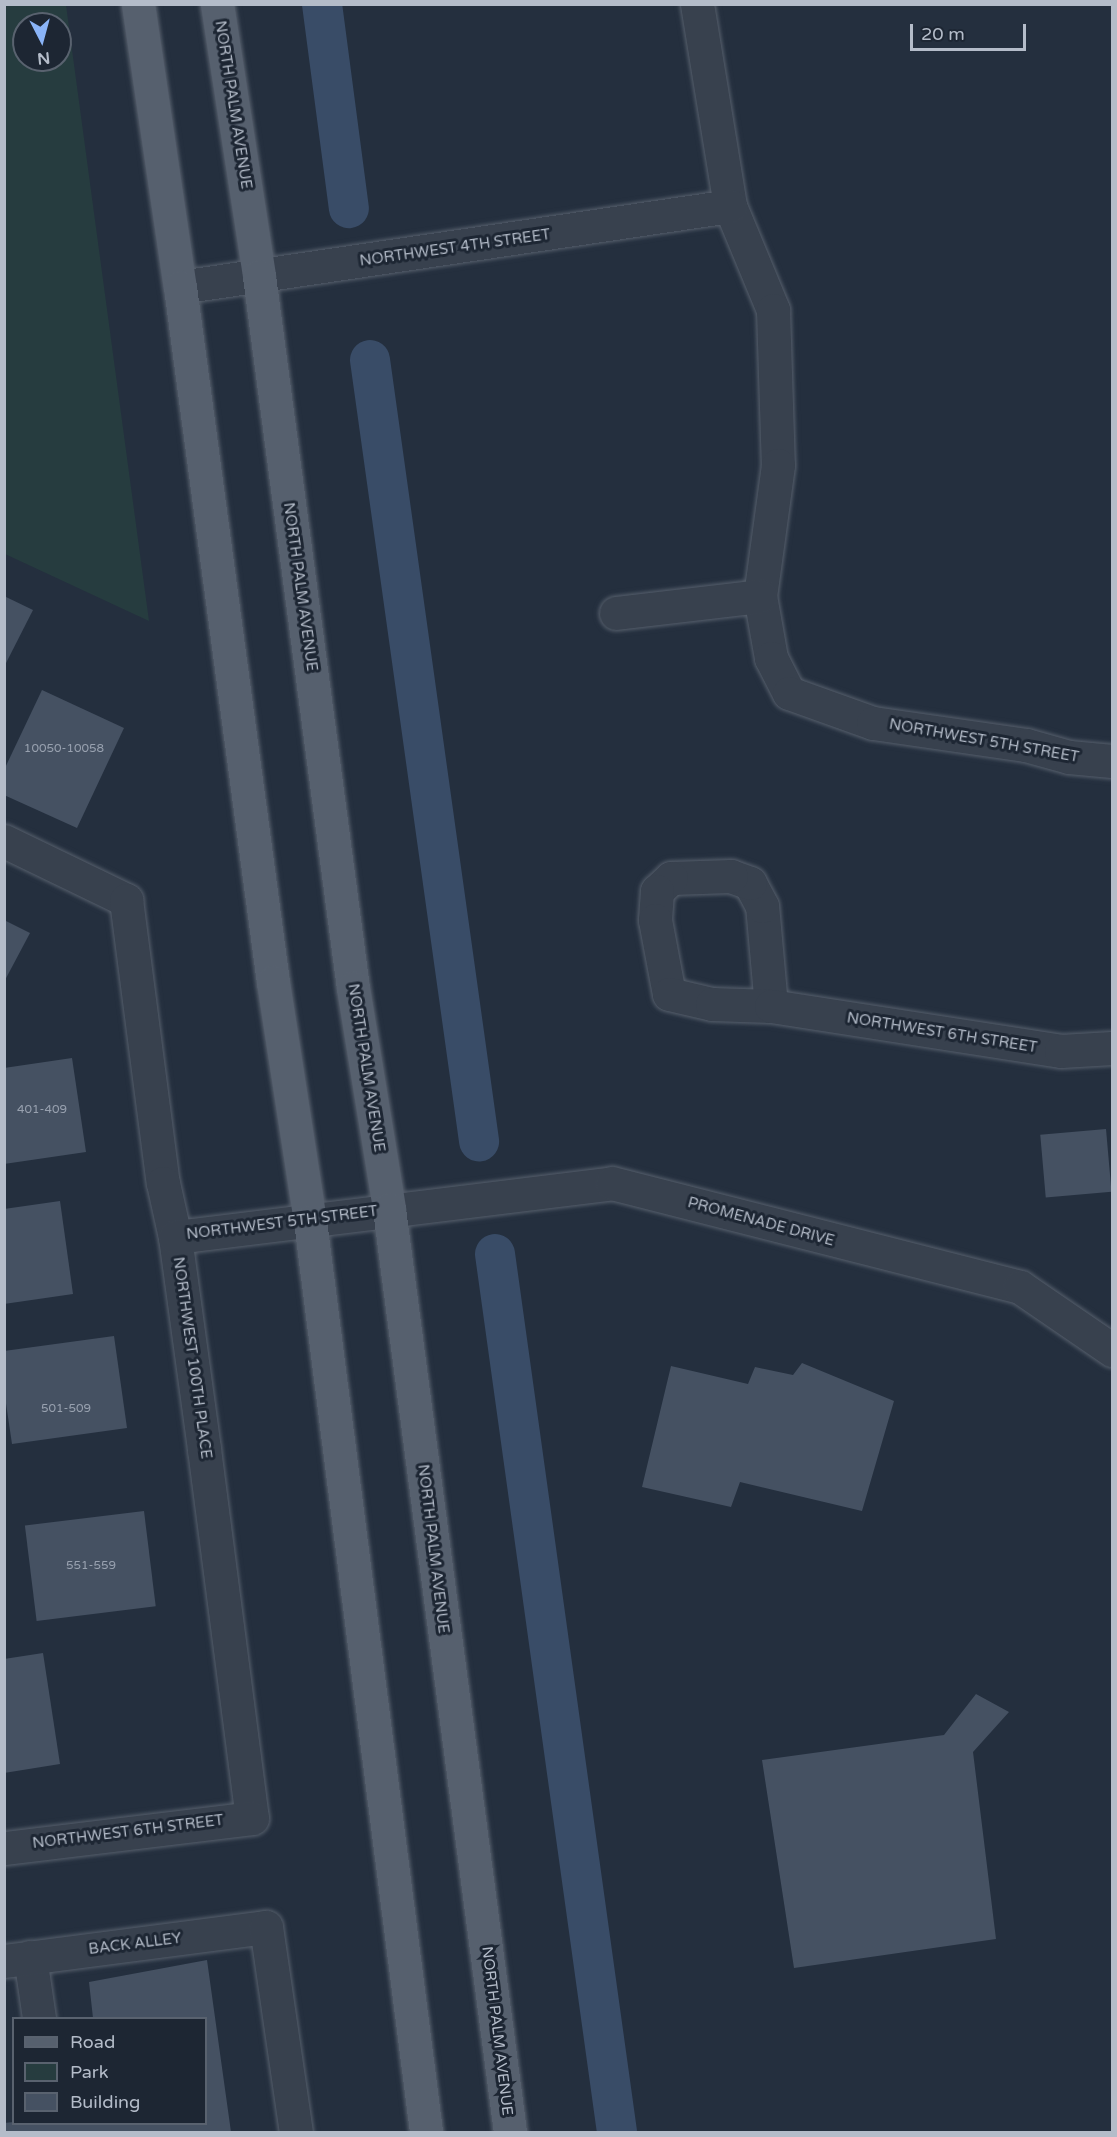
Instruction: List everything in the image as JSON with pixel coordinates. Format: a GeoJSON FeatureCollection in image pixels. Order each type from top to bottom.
{"type":"FeatureCollection","features":[{"type":"Feature","properties":{"kind":"main road"},"geometry":{"type":"LineString","coordinates":[[138,4],[180,287],[273,982],[310,1221],[426,2133]]}},
{"type":"Feature","properties":{"kind":"main road","name":"NORTH PALM AVENUE"},"geometry":{"type":"LineString","coordinates":[[217,4],[259,276],[353,988],[389,1209],[510,2133]]}},
{"type":"Feature","properties":{"kind":"street"},"geometry":{"type":"LineString","coordinates":[[616,613],[760,596],[778,465],[773,310],[730,206],[697,4]]}},
{"type":"Feature","properties":{"kind":"street","name":"NORTHWEST 4TH STREET"},"geometry":{"type":"LineString","coordinates":[[180,287],[730,206]]}},
{"type":"Feature","properties":{"kind":"street","name":"NORTHWEST 5TH STREET"},"geometry":{"type":"LineString","coordinates":[[760,596],[771,658],[789,693],[873,723],[1026,746],[1069,757],[1112,761]]}},
{"type":"Feature","properties":{"kind":"street"},"geometry":{"type":"LineString","coordinates":[[1112,761],[1113,768]]}},
{"type":"Feature","properties":{"kind":"street","name":"NORTHWEST 100TH PLACE"},"geometry":{"type":"LineString","coordinates":[[4,841],[126,900],[163,1184],[175,1237],[252,1818]]}},
{"type":"Feature","properties":{"kind":"street","name":"NORTHWEST 6TH STREET"},"geometry":{"type":"LineString","coordinates":[[771,1006],[762,906],[750,883],[731,876],[671,878],[657,891],[655,920],[669,994],[712,1004],[771,1006],[1061,1051],[1113,1048]]}},
{"type":"Feature","properties":{"kind":"street","name":"PROMENADE DRIVE"},"geometry":{"type":"LineString","coordinates":[[389,1209],[612,1183],[1020,1287],[1113,1350]]}},
{"type":"Feature","properties":{"kind":"street","name":"NORTHWEST 5TH STREET"},"geometry":{"type":"LineString","coordinates":[[175,1237],[389,1209]]}},
{"type":"Feature","properties":{"kind":"street","name":"NORTHWEST 6TH STREET"},"geometry":{"type":"LineString","coordinates":[[4,1848],[252,1818]]}},
{"type":"Feature","properties":{"kind":"street","name":"BACK ALLEY"},"geometry":{"type":"LineString","coordinates":[[17,1959],[266,1927],[296,2133]]}},
{"type":"Feature","properties":{"kind":"street"},"geometry":{"type":"LineString","coordinates":[[17,1959],[38,2017]]}},
{"type":"Feature","properties":{"kind":"green space"},"geometry":{"type":"Polygon","coordinates":[[[5,4],[66,5],[67,12],[12,12],[12,72],[72,72],[72,50],[149,621],[5,554],[5,4]]]}},
{"type":"Feature","properties":{"kind":"building"},"geometry":{"type":"Polygon","coordinates":[[[4,596],[33,610],[4,667],[4,596]]]}},
{"type":"Feature","properties":{"kind":"building"},"geometry":{"type":"Polygon","coordinates":[[[42,690],[124,728],[77,828],[4,795],[4,770],[42,690]]]}},
{"type":"Feature","properties":{"kind":"building"},"geometry":{"type":"Polygon","coordinates":[[[4,920],[30,933],[4,982],[4,920]]]}},
{"type":"Feature","properties":{"kind":"building"},"geometry":{"type":"Polygon","coordinates":[[[72,1058],[86,1152],[4,1164],[4,1068],[72,1058]]]}},
{"type":"Feature","properties":{"kind":"building"},"geometry":{"type":"Polygon","coordinates":[[[1106,1129],[1111,1192],[1046,1198],[1040,1135],[1106,1129]]]}},
{"type":"Feature","properties":{"kind":"building"},"geometry":{"type":"Polygon","coordinates":[[[60,1201],[73,1294],[4,1304],[4,1209],[60,1201]]]}},
{"type":"Feature","properties":{"kind":"building"},"geometry":{"type":"Polygon","coordinates":[[[114,1336],[127,1428],[12,1444],[4,1390],[4,1351],[114,1336]]]}},
{"type":"Feature","properties":{"kind":"building"},"geometry":{"type":"Polygon","coordinates":[[[802,1363],[894,1401],[862,1511],[740,1482],[731,1507],[642,1487],[671,1366],[748,1384],[755,1367],[793,1375],[802,1363]]]}},
{"type":"Feature","properties":{"kind":"building"},"geometry":{"type":"Polygon","coordinates":[[[144,1511],[156,1606],[37,1621],[25,1526],[144,1511]]]}},
{"type":"Feature","properties":{"kind":"building"},"geometry":{"type":"Polygon","coordinates":[[[43,1653],[60,1764],[4,1773],[4,1659],[43,1653]]]}},
{"type":"Feature","properties":{"kind":"building"},"geometry":{"type":"Polygon","coordinates":[[[976,1694],[1009,1712],[973,1752],[996,1939],[794,1968],[762,1760],[944,1735],[976,1694]]]}},
{"type":"Feature","properties":{"kind":"building"},"geometry":{"type":"Polygon","coordinates":[[[207,1960],[231,2132],[4,2132],[4,2123],[12,2122],[12,2125],[207,2125],[207,2017],[93,2017],[89,1982],[207,1960]]]}},
{"type":"Feature","properties":{"kind":"waterway"},"geometry":{"type":"LineString","coordinates":[[322,4],[349,208]]}},
{"type":"Feature","properties":{"kind":"waterway"},"geometry":{"type":"LineString","coordinates":[[370,360],[479,1141]]}},
{"type":"Feature","properties":{"kind":"waterway"},"geometry":{"type":"LineString","coordinates":[[495,1254],[617,2132]]}}]}
